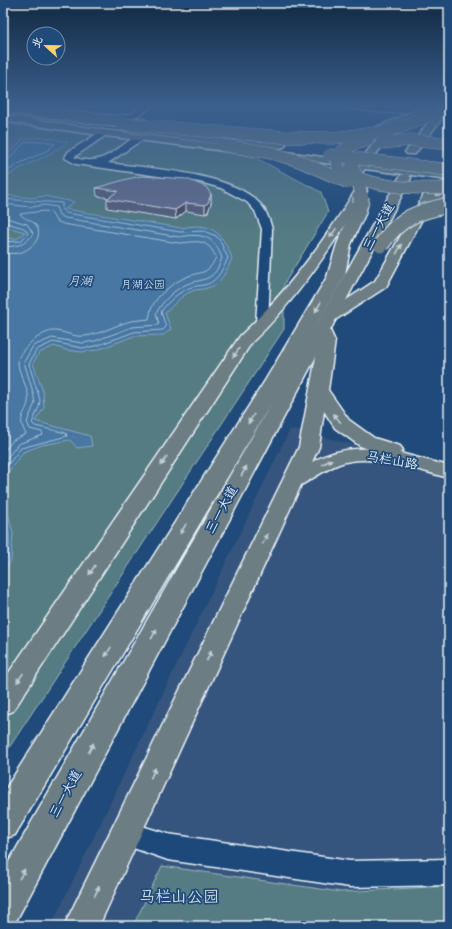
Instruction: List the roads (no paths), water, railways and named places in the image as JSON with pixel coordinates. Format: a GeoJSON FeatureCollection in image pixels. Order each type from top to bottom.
{"type":"FeatureCollection","features":[{"type":"Feature","properties":{"kind":"highway"},"geometry":{"type":"LineString","coordinates":[[252,149],[270,153],[318,168],[351,184],[386,194],[410,198],[449,199]]}},
{"type":"Feature","properties":{"kind":"highway"},"geometry":{"type":"LineString","coordinates":[[282,149],[447,176]]}},
{"type":"Feature","properties":{"kind":"highway"},"geometry":{"type":"LineString","coordinates":[[287,149],[447,176]]}},
{"type":"Feature","properties":{"kind":"highway"},"geometry":{"type":"LineString","coordinates":[[344,149],[336,159],[336,165],[339,170],[346,174],[377,184],[408,188],[447,176]]}},
{"type":"Feature","properties":{"kind":"highway"},"geometry":{"type":"LineString","coordinates":[[332,305],[347,235],[361,208],[360,180],[350,162],[352,154],[361,149]]}},
{"type":"Feature","properties":{"kind":"highway","name":"三一大道"},"geometry":{"type":"LineString","coordinates":[[3,908],[332,305],[400,177],[418,149]]}},
{"type":"Feature","properties":{"kind":"highway","name":"三一大道"},"geometry":{"type":"LineString","coordinates":[[416,153],[419,149]]}},
{"type":"Feature","properties":{"kind":"highway"},"geometry":{"type":"LineString","coordinates":[[332,305],[358,286],[390,231],[405,218],[449,205]]}},
{"type":"Feature","properties":{"kind":"highway","name":"三一大道"},"geometry":{"type":"LineString","coordinates":[[3,823],[276,379],[332,305]]}},
{"type":"Feature","properties":{"kind":"main road"},"geometry":{"type":"LineString","coordinates":[[266,149],[331,161],[350,169],[447,176]]}},
{"type":"Feature","properties":{"kind":"main road"},"geometry":{"type":"LineString","coordinates":[[340,149],[370,154],[447,176]]}},
{"type":"Feature","properties":{"kind":"main road"},"geometry":{"type":"LineString","coordinates":[[3,703],[246,339],[262,324],[304,275],[355,201],[361,191],[359,169],[374,149]]}},
{"type":"Feature","properties":{"kind":"main road"},"geometry":{"type":"LineString","coordinates":[[81,926],[309,447],[332,305],[380,284],[426,199],[431,191],[447,176]]}},
{"type":"Feature","properties":{"kind":"main road","name":"马栏山路"},"geometry":{"type":"LineString","coordinates":[[318,390],[342,424],[367,442],[398,452],[449,464]]}},
{"type":"Feature","properties":{"kind":"main road","name":"马栏山路"},"geometry":{"type":"LineString","coordinates":[[293,481],[332,460],[353,455],[380,456],[449,472]]}},
{"type":"Feature","properties":{"kind":"street"},"geometry":{"type":"LineString","coordinates":[[79,149],[69,156],[72,160],[106,163],[211,182],[246,197],[256,205],[264,216],[267,229],[262,324]]}},
{"type":"Feature","properties":{"kind":"street"},"geometry":{"type":"LineString","coordinates":[[106,163],[117,149]]}},
{"type":"Feature","properties":{"kind":"street"},"geometry":{"type":"LineString","coordinates":[[125,833],[168,847],[350,874],[449,872]]}},
{"type":"Feature","properties":{"kind":"water"},"geometry":{"type":"Polygon","coordinates":[[[13,149],[57,149],[3,179],[3,158],[13,149]]]}},
{"type":"Feature","properties":{"kind":"water","name":"月湖"},"geometry":{"type":"Polygon","coordinates":[[[3,195],[32,198],[44,196],[74,202],[65,209],[181,228],[191,226],[207,227],[219,235],[228,248],[232,258],[223,276],[216,284],[205,289],[194,290],[188,293],[165,313],[171,329],[164,335],[134,336],[97,350],[82,352],[66,350],[54,346],[39,353],[33,363],[43,392],[44,408],[35,421],[90,436],[92,446],[77,448],[70,440],[42,445],[23,452],[6,475],[6,506],[13,533],[11,561],[3,571],[3,238],[17,239],[25,232],[3,226],[3,195]]]}},
{"type":"Feature","properties":{"kind":"park label","name":"月湖公园"},"geometry":{"type":"Point","coordinates":[143,285]}},
{"type":"Feature","properties":{"kind":"park label","name":"马栏山公园"},"geometry":{"type":"Point","coordinates":[179,897]}}]}
